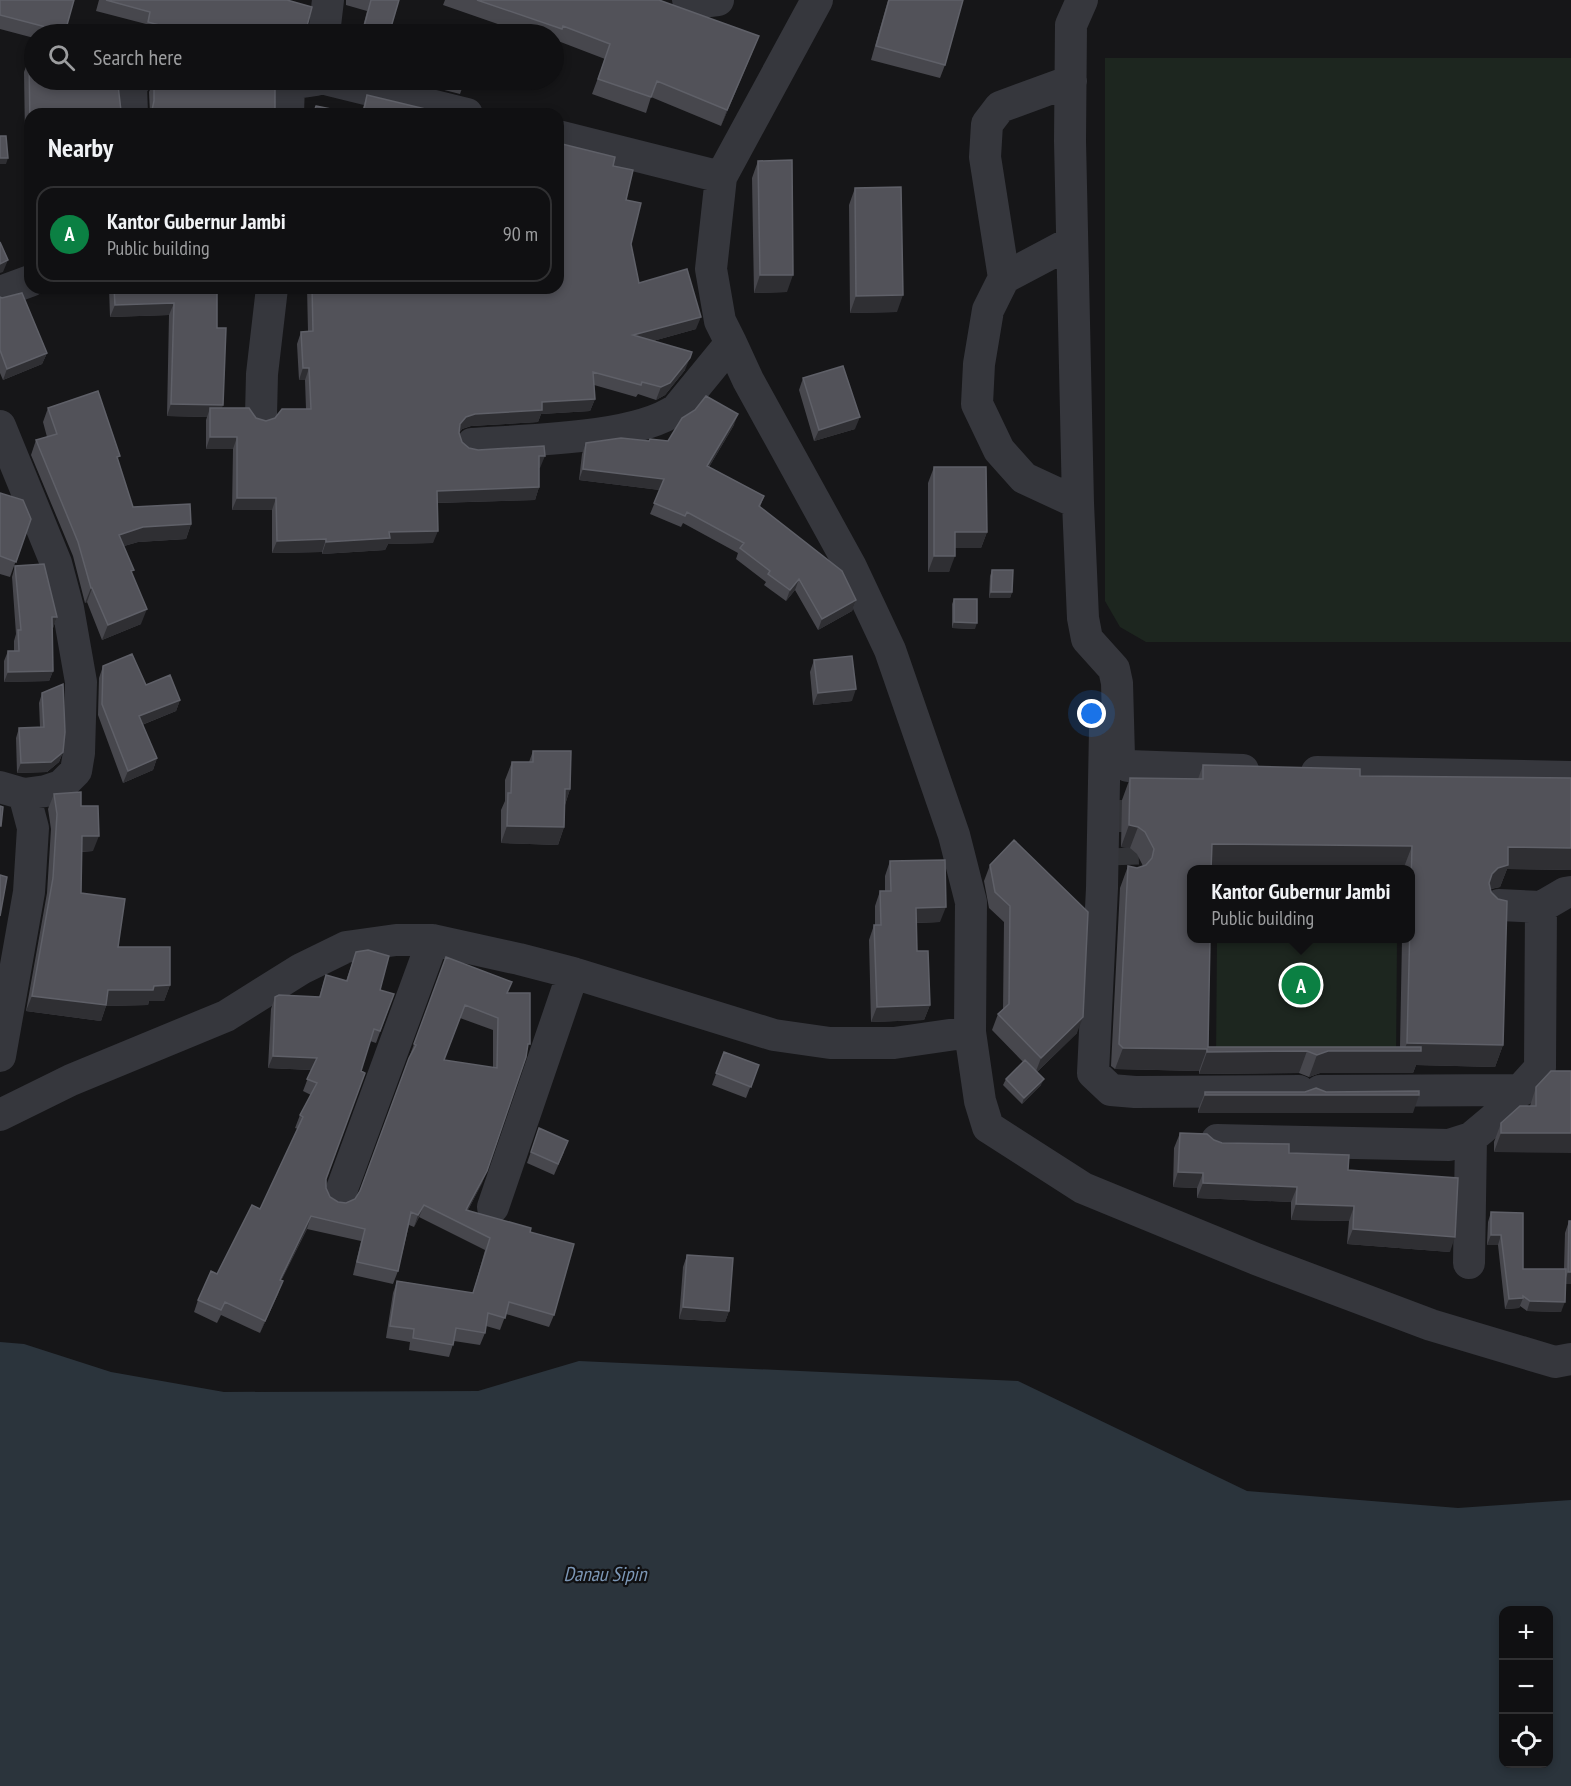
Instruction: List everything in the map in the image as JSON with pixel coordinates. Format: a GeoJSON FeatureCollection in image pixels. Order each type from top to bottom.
{"type":"FeatureCollection","features":[{"type":"Feature","properties":{"kind":"street"},"geometry":{"type":"LineString","coordinates":[[325,24],[328,0]]}},
{"type":"Feature","properties":{"kind":"street"},"geometry":{"type":"LineString","coordinates":[[688,0],[701,2],[718,0]]}},
{"type":"Feature","properties":{"kind":"street"},"geometry":{"type":"LineString","coordinates":[[817,0],[721,177],[711,269],[720,321],[730,344],[748,381],[851,567],[890,650],[954,835],[972,902],[970,1032],[980,1101],[988,1126],[1083,1188],[1256,1259],[1431,1325],[1555,1362],[1571,1359]]}},
{"type":"Feature","properties":{"kind":"street"},"geometry":{"type":"LineString","coordinates":[[1082,0],[1071,25],[1071,81],[1072,242],[1083,618],[1087,639],[1114,669],[1117,683],[1121,800]]}},
{"type":"Feature","properties":{"kind":"street"},"geometry":{"type":"LineString","coordinates":[[1071,81],[1000,107],[987,124],[985,157],[1004,278],[988,310],[979,364],[977,404],[999,450],[1024,478],[1078,503]]}},
{"type":"Feature","properties":{"kind":"street"},"geometry":{"type":"LineString","coordinates":[[131,90],[132,108]]}},
{"type":"Feature","properties":{"kind":"street"},"geometry":{"type":"LineString","coordinates":[[370,90],[443,108]]}},
{"type":"Feature","properties":{"kind":"street"},"geometry":{"type":"LineString","coordinates":[[564,138],[721,177]]}},
{"type":"Feature","properties":{"kind":"street"},"geometry":{"type":"LineString","coordinates":[[1004,278],[1072,242]]}},
{"type":"Feature","properties":{"kind":"street"},"geometry":{"type":"LineString","coordinates":[[0,292],[24,283]]}},
{"type":"Feature","properties":{"kind":"street"},"geometry":{"type":"LineString","coordinates":[[261,415],[262,374],[271,294]]}},
{"type":"Feature","properties":{"kind":"street"},"geometry":{"type":"LineString","coordinates":[[472,444],[592,434],[650,423],[666,417],[677,409],[730,344]]}},
{"type":"Feature","properties":{"kind":"street"},"geometry":{"type":"LineString","coordinates":[[0,426],[11,482],[56,563],[68,608],[81,682],[79,753],[76,771],[61,786],[46,791],[12,790]]}},
{"type":"Feature","properties":{"kind":"street"},"geometry":{"type":"LineString","coordinates":[[1106,698],[1102,888],[1093,1073],[1111,1090],[1135,1092],[1522,1089]]}},
{"type":"Feature","properties":{"kind":"street"},"geometry":{"type":"LineString","coordinates":[[1119,757],[1128,766],[1143,768],[1571,777]]}},
{"type":"Feature","properties":{"kind":"street"},"geometry":{"type":"LineString","coordinates":[[0,1056],[10,939],[29,892],[33,828],[12,790]]}},
{"type":"Feature","properties":{"kind":"street"},"geometry":{"type":"LineString","coordinates":[[1499,905],[1541,907],[1564,893],[1571,892]]}},
{"type":"Feature","properties":{"kind":"street"},"geometry":{"type":"LineString","coordinates":[[1217,1140],[1449,1145],[1471,1138],[1496,1117],[1540,1068],[1541,907]]}},
{"type":"Feature","properties":{"kind":"street"},"geometry":{"type":"LineString","coordinates":[[0,1115],[71,1080],[226,1016],[301,969],[346,947],[396,940],[433,940],[573,974],[774,1035],[830,1043],[894,1043],[970,1032]]}},
{"type":"Feature","properties":{"kind":"street"},"geometry":{"type":"LineString","coordinates":[[339,1197],[433,940]]}},
{"type":"Feature","properties":{"kind":"street"},"geometry":{"type":"LineString","coordinates":[[493,1207],[573,974]]}},
{"type":"Feature","properties":{"kind":"street"},"geometry":{"type":"LineString","coordinates":[[1469,1263],[1471,1138]]}},
{"type":"Feature","properties":{"kind":"shaded area"},"geometry":{"type":"Polygon","coordinates":[[[1105,58],[1571,58],[1571,642],[1146,642],[1120,627],[1105,601],[1105,58]]]}},
{"type":"Feature","properties":{"kind":"shaded area"},"geometry":{"type":"Polygon","coordinates":[[[1217,943],[1397,943],[1396,1062],[1216,1060],[1217,943]]]}},
{"type":"Feature","properties":{"kind":"water","name":"Danau Sipin"},"geometry":{"type":"Polygon","coordinates":[[[0,1342],[24,1344],[111,1372],[224,1392],[478,1391],[579,1361],[1018,1381],[1247,1491],[1458,1508],[1571,1500],[1571,1786],[0,1786],[0,1342]]]}},
{"type":"Feature","properties":{"kind":"building"},"geometry":{"type":"Polygon","coordinates":[[[0,0],[74,0],[67,24],[34,24],[0,15],[0,0]]]}},
{"type":"Feature","properties":{"kind":"building"},"geometry":{"type":"Polygon","coordinates":[[[106,0],[287,0],[312,7],[308,24],[155,24],[148,22],[150,12],[106,0]]]}},
{"type":"Feature","properties":{"kind":"building"},"geometry":{"type":"Polygon","coordinates":[[[371,0],[399,0],[392,24],[365,24],[371,0]]]}},
{"type":"Feature","properties":{"kind":"building"},"geometry":{"type":"Polygon","coordinates":[[[477,0],[659,0],[759,36],[727,110],[657,81],[651,97],[598,79],[610,44],[564,26],[564,24],[547,24],[477,0]]]}},
{"type":"Feature","properties":{"kind":"building"},"geometry":{"type":"Polygon","coordinates":[[[889,0],[963,0],[945,65],[876,46],[889,0]]]}},
{"type":"Feature","properties":{"kind":"building"},"geometry":{"type":"Polygon","coordinates":[[[29,90],[119,90],[121,108],[30,108],[29,90]]]}},
{"type":"Feature","properties":{"kind":"building"},"geometry":{"type":"Polygon","coordinates":[[[154,90],[275,90],[275,108],[152,108],[154,90]]]}},
{"type":"Feature","properties":{"kind":"building"},"geometry":{"type":"Polygon","coordinates":[[[367,95],[421,108],[364,108],[367,95]]]}},
{"type":"Feature","properties":{"kind":"building"},"geometry":{"type":"Polygon","coordinates":[[[0,136],[6,136],[8,158],[0,158],[0,136]]]}},
{"type":"Feature","properties":{"kind":"building"},"geometry":{"type":"Polygon","coordinates":[[[564,144],[615,157],[613,166],[633,170],[626,200],[641,203],[631,244],[639,283],[687,269],[701,317],[633,335],[692,352],[690,358],[670,383],[661,387],[642,382],[641,385],[593,372],[595,399],[542,402],[542,410],[475,414],[466,417],[460,424],[459,433],[462,442],[469,448],[478,450],[544,446],[545,456],[539,456],[539,487],[437,491],[438,531],[389,532],[390,538],[326,542],[326,539],[277,541],[276,498],[237,498],[237,437],[210,437],[210,408],[249,408],[256,418],[266,421],[275,418],[282,409],[311,409],[309,368],[303,368],[301,332],[313,331],[312,294],[564,294],[564,144]]]}},
{"type":"Feature","properties":{"kind":"building"},"geometry":{"type":"Polygon","coordinates":[[[792,160],[793,275],[760,275],[758,161],[792,160]]]}},
{"type":"Feature","properties":{"kind":"building"},"geometry":{"type":"Polygon","coordinates":[[[901,187],[903,295],[856,296],[855,188],[901,187]]]}},
{"type":"Feature","properties":{"kind":"building"},"geometry":{"type":"Polygon","coordinates":[[[0,242],[8,260],[0,264],[0,242]]]}},
{"type":"Feature","properties":{"kind":"building"},"geometry":{"type":"Polygon","coordinates":[[[22,293],[47,353],[7,369],[0,350],[0,297],[22,293]]]}},
{"type":"Feature","properties":{"kind":"building"},"geometry":{"type":"Polygon","coordinates":[[[114,294],[217,294],[217,328],[226,328],[223,405],[171,404],[174,303],[115,305],[114,294]]]}},
{"type":"Feature","properties":{"kind":"building"},"geometry":{"type":"Polygon","coordinates":[[[843,366],[860,417],[819,430],[803,378],[843,366]]]}},
{"type":"Feature","properties":{"kind":"building"},"geometry":{"type":"Polygon","coordinates":[[[98,391],[120,456],[117,457],[133,507],[190,504],[191,524],[143,527],[119,535],[147,609],[108,625],[91,588],[78,542],[36,440],[57,434],[48,408],[98,391]]]}},
{"type":"Feature","properties":{"kind":"building"},"geometry":{"type":"Polygon","coordinates":[[[706,396],[738,414],[707,466],[764,496],[759,506],[842,571],[856,600],[822,619],[799,579],[790,590],[768,574],[770,571],[740,548],[744,543],[687,512],[685,516],[654,503],[664,479],[583,469],[586,443],[621,438],[668,441],[682,418],[695,410],[706,396]]]}},
{"type":"Feature","properties":{"kind":"building"},"geometry":{"type":"Polygon","coordinates":[[[934,467],[986,467],[987,532],[955,532],[955,556],[934,556],[934,467]]]}},
{"type":"Feature","properties":{"kind":"building"},"geometry":{"type":"Polygon","coordinates":[[[0,493],[23,500],[31,519],[16,562],[0,556],[0,493]]]}},
{"type":"Feature","properties":{"kind":"building"},"geometry":{"type":"Polygon","coordinates":[[[44,564],[57,617],[52,617],[53,671],[8,672],[8,651],[19,651],[18,630],[21,630],[15,566],[44,564]]]}},
{"type":"Feature","properties":{"kind":"building"},"geometry":{"type":"Polygon","coordinates":[[[992,570],[1013,570],[1012,592],[991,592],[992,570]]]}},
{"type":"Feature","properties":{"kind":"building"},"geometry":{"type":"Polygon","coordinates":[[[954,599],[977,599],[977,623],[954,622],[954,599]]]}},
{"type":"Feature","properties":{"kind":"building"},"geometry":{"type":"Polygon","coordinates":[[[132,654],[146,685],[170,675],[180,700],[139,716],[157,758],[128,771],[102,704],[103,666],[132,654]]]}},
{"type":"Feature","properties":{"kind":"building"},"geometry":{"type":"Polygon","coordinates":[[[852,656],[856,689],[818,693],[814,660],[852,656]]]}},
{"type":"Feature","properties":{"kind":"building"},"geometry":{"type":"Polygon","coordinates":[[[63,684],[65,732],[63,752],[51,762],[21,763],[19,728],[44,727],[42,693],[63,684]]]}},
{"type":"Feature","properties":{"kind":"building"},"geometry":{"type":"Polygon","coordinates":[[[533,751],[571,751],[570,789],[565,789],[564,827],[507,826],[512,762],[533,762],[533,751]]]}},
{"type":"Feature","properties":{"kind":"building"},"geometry":{"type":"Polygon","coordinates":[[[1203,765],[1360,769],[1360,776],[1571,778],[1571,848],[1508,847],[1508,865],[1498,868],[1492,874],[1489,883],[1491,892],[1498,899],[1507,901],[1503,1045],[1407,1043],[1410,943],[1415,943],[1415,865],[1412,865],[1412,846],[1212,844],[1211,865],[1187,865],[1187,943],[1210,943],[1208,1047],[1421,1047],[1421,1051],[1328,1051],[1317,1055],[1307,1051],[1207,1052],[1207,1049],[1123,1048],[1119,1044],[1128,866],[1137,868],[1146,865],[1152,858],[1154,849],[1145,832],[1129,825],[1130,778],[1203,779],[1203,765]]]}},
{"type":"Feature","properties":{"kind":"building"},"geometry":{"type":"Polygon","coordinates":[[[81,792],[81,806],[98,806],[99,836],[82,836],[81,893],[125,899],[118,947],[170,947],[170,985],[154,986],[153,990],[108,990],[106,1005],[32,996],[53,878],[57,814],[54,794],[81,792]]]}},
{"type":"Feature","properties":{"kind":"building"},"geometry":{"type":"Polygon","coordinates":[[[0,806],[3,807],[1,826],[0,826],[0,806]]]}},
{"type":"Feature","properties":{"kind":"building"},"geometry":{"type":"Polygon","coordinates":[[[1014,840],[1088,912],[1083,1017],[1041,1058],[998,1014],[1009,1004],[1010,906],[995,892],[990,865],[1014,840]]]}},
{"type":"Feature","properties":{"kind":"building"},"geometry":{"type":"Polygon","coordinates":[[[945,860],[946,907],[916,908],[917,951],[928,951],[930,1005],[877,1007],[874,925],[881,925],[880,891],[891,891],[890,861],[945,860]]]}},
{"type":"Feature","properties":{"kind":"building"},"geometry":{"type":"Polygon","coordinates":[[[0,875],[7,877],[0,916],[0,875]]]}},
{"type":"Feature","properties":{"kind":"building"},"geometry":{"type":"Polygon","coordinates":[[[368,950],[389,956],[380,990],[394,994],[380,1031],[374,1029],[361,1071],[365,1073],[326,1179],[326,1188],[330,1197],[338,1202],[346,1203],[355,1199],[360,1191],[409,1058],[416,1045],[414,1044],[446,957],[512,982],[507,993],[530,993],[530,1044],[528,1044],[526,1057],[487,1171],[466,1210],[531,1228],[530,1232],[574,1244],[554,1315],[509,1302],[505,1318],[488,1313],[485,1333],[456,1328],[453,1345],[413,1338],[414,1329],[390,1326],[397,1281],[473,1293],[490,1238],[424,1205],[418,1215],[411,1212],[398,1271],[357,1262],[365,1229],[311,1216],[280,1280],[283,1281],[265,1321],[225,1302],[221,1310],[198,1300],[211,1271],[217,1274],[252,1205],[260,1209],[303,1117],[300,1115],[317,1083],[307,1079],[317,1058],[273,1056],[275,997],[279,995],[320,997],[326,975],[347,981],[356,952],[368,950]],[[465,1005],[444,1060],[497,1068],[498,1018],[465,1005]]]}},
{"type":"Feature","properties":{"kind":"building"},"geometry":{"type":"Polygon","coordinates":[[[724,1052],[759,1065],[751,1087],[716,1073],[724,1052]]]}},
{"type":"Feature","properties":{"kind":"building"},"geometry":{"type":"Polygon","coordinates":[[[1025,1060],[1044,1079],[1024,1098],[1006,1079],[1025,1060]]]}},
{"type":"Feature","properties":{"kind":"building"},"geometry":{"type":"Polygon","coordinates":[[[1551,1071],[1571,1071],[1571,1133],[1501,1133],[1501,1123],[1520,1106],[1536,1106],[1536,1087],[1551,1071]]]}},
{"type":"Feature","properties":{"kind":"building"},"geometry":{"type":"Polygon","coordinates":[[[1316,1088],[1326,1092],[1419,1091],[1419,1095],[1205,1095],[1205,1092],[1305,1092],[1316,1088]]]}},
{"type":"Feature","properties":{"kind":"building"},"geometry":{"type":"Polygon","coordinates":[[[539,1128],[568,1141],[558,1164],[531,1152],[539,1128]]]}},
{"type":"Feature","properties":{"kind":"building"},"geometry":{"type":"Polygon","coordinates":[[[1180,1133],[1207,1134],[1222,1143],[1289,1144],[1289,1153],[1349,1155],[1348,1170],[1458,1178],[1455,1237],[1353,1229],[1354,1206],[1296,1204],[1297,1187],[1203,1183],[1203,1173],[1178,1172],[1180,1133]]]}},
{"type":"Feature","properties":{"kind":"building"},"geometry":{"type":"Polygon","coordinates":[[[1491,1212],[1523,1213],[1523,1269],[1566,1269],[1565,1302],[1530,1301],[1523,1296],[1523,1298],[1509,1299],[1501,1235],[1491,1235],[1491,1212]]]}},
{"type":"Feature","properties":{"kind":"building"},"geometry":{"type":"Polygon","coordinates":[[[1569,1221],[1571,1221],[1571,1272],[1568,1272],[1569,1221]]]}},
{"type":"Feature","properties":{"kind":"building"},"geometry":{"type":"Polygon","coordinates":[[[687,1255],[733,1258],[729,1311],[683,1307],[687,1255]]]}},
{"type":"Feature","properties":{"kind":"tunnel"},"geometry":{"type":"LineString","coordinates":[[1121,800],[1123,865]]}},
{"type":"Feature","properties":{"kind":"place","name":"Kantor Gubernur Jambi"},"geometry":{"type":"Point","coordinates":[1301,985]}}]}
